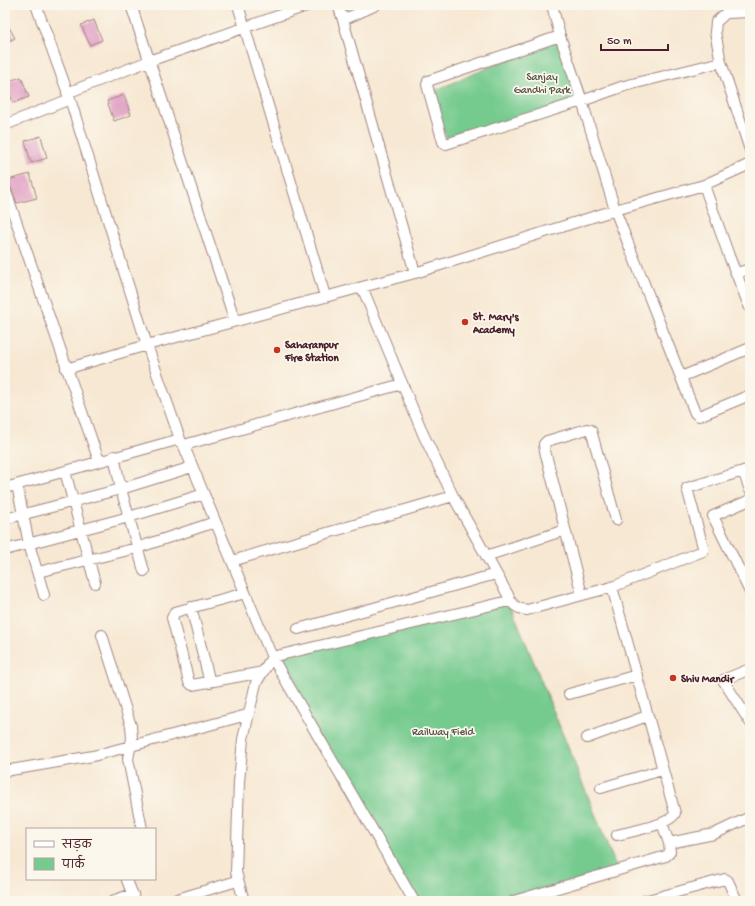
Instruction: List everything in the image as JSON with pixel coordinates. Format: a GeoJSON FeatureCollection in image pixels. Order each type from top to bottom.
{"type":"FeatureCollection","features":[{"type":"Feature","properties":{"kind":"street"},"geometry":{"type":"LineString","coordinates":[[36,5],[68,96],[147,345],[183,443],[215,522],[272,656],[414,901]]}},
{"type":"Feature","properties":{"kind":"street"},"geometry":{"type":"LineString","coordinates":[[131,5],[235,321]]}},
{"type":"Feature","properties":{"kind":"street"},"geometry":{"type":"LineString","coordinates":[[238,5],[325,296]]}},
{"type":"Feature","properties":{"kind":"street"},"geometry":{"type":"LineString","coordinates":[[5,125],[150,61],[310,5]]}},
{"type":"Feature","properties":{"kind":"street"},"geometry":{"type":"LineString","coordinates":[[338,5],[344,20],[415,273]]}},
{"type":"Feature","properties":{"kind":"street"},"geometry":{"type":"LineString","coordinates":[[344,20],[376,5]]}},
{"type":"Feature","properties":{"kind":"street"},"geometry":{"type":"LineString","coordinates":[[552,5],[560,36],[582,101],[615,210],[695,413],[699,416],[750,395]]}},
{"type":"Feature","properties":{"kind":"street"},"geometry":{"type":"LineString","coordinates":[[750,12],[724,9],[716,22],[715,27],[721,62],[750,150]]}},
{"type":"Feature","properties":{"kind":"street"},"geometry":{"type":"LineString","coordinates":[[560,36],[428,81],[427,85],[442,140],[446,144],[582,101],[624,86],[721,62]]}},
{"type":"Feature","properties":{"kind":"street"},"geometry":{"type":"LineString","coordinates":[[66,369],[325,296],[415,273],[615,210],[704,185],[750,164]]}},
{"type":"Feature","properties":{"kind":"street"},"geometry":{"type":"LineString","coordinates":[[704,185],[729,256],[750,308]]}},
{"type":"Feature","properties":{"kind":"street"},"geometry":{"type":"LineString","coordinates":[[5,189],[99,461]]}},
{"type":"Feature","properties":{"kind":"street"},"geometry":{"type":"LineString","coordinates":[[737,273],[750,269]]}},
{"type":"Feature","properties":{"kind":"street"},"geometry":{"type":"LineString","coordinates":[[362,286],[424,436],[453,496],[496,574],[509,601],[518,608],[526,610],[612,587],[703,551],[687,488],[747,470],[750,490]]}},
{"type":"Feature","properties":{"kind":"street"},"geometry":{"type":"LineString","coordinates":[[681,377],[750,348]]}},
{"type":"Feature","properties":{"kind":"street"},"geometry":{"type":"LineString","coordinates":[[5,488],[114,456],[173,441],[183,443],[402,384]]}},
{"type":"Feature","properties":{"kind":"street"},"geometry":{"type":"LineString","coordinates":[[582,595],[544,444],[549,440],[590,429],[616,520]]}},
{"type":"Feature","properties":{"kind":"street"},"geometry":{"type":"LineString","coordinates":[[114,456],[121,488],[144,571]]}},
{"type":"Feature","properties":{"kind":"street"},"geometry":{"type":"LineString","coordinates":[[5,519],[73,502],[192,466]]}},
{"type":"Feature","properties":{"kind":"street"},"geometry":{"type":"LineString","coordinates":[[65,471],[95,583]]}},
{"type":"Feature","properties":{"kind":"street"},"geometry":{"type":"LineString","coordinates":[[17,485],[29,544],[44,596]]}},
{"type":"Feature","properties":{"kind":"street"},"geometry":{"type":"LineString","coordinates":[[5,550],[129,517],[204,494]]}},
{"type":"Feature","properties":{"kind":"street"},"geometry":{"type":"LineString","coordinates":[[232,561],[453,496]]}},
{"type":"Feature","properties":{"kind":"street"},"geometry":{"type":"LineString","coordinates":[[750,500],[713,516],[750,592]]}},
{"type":"Feature","properties":{"kind":"street"},"geometry":{"type":"LineString","coordinates":[[38,572],[89,558],[137,548],[215,522]]}},
{"type":"Feature","properties":{"kind":"street"},"geometry":{"type":"LineString","coordinates":[[486,556],[565,530]]}},
{"type":"Feature","properties":{"kind":"street"},"geometry":{"type":"LineString","coordinates":[[298,629],[496,574]]}},
{"type":"Feature","properties":{"kind":"street"},"geometry":{"type":"LineString","coordinates":[[612,587],[675,813],[672,818],[662,823],[617,835]]}},
{"type":"Feature","properties":{"kind":"street"},"geometry":{"type":"LineString","coordinates":[[245,593],[175,612],[172,615],[188,682],[192,686],[263,672]]}},
{"type":"Feature","properties":{"kind":"street"},"geometry":{"type":"LineString","coordinates":[[244,901],[237,881],[239,782],[243,739],[247,715],[256,683],[272,656],[509,601]]}},
{"type":"Feature","properties":{"kind":"street"},"geometry":{"type":"LineString","coordinates":[[191,608],[210,683]]}},
{"type":"Feature","properties":{"kind":"street"},"geometry":{"type":"LineString","coordinates":[[102,635],[131,726],[132,738],[128,759],[142,828]]}},
{"type":"Feature","properties":{"kind":"street"},"geometry":{"type":"LineString","coordinates":[[750,669],[724,680],[750,722]]}},
{"type":"Feature","properties":{"kind":"street"},"geometry":{"type":"LineString","coordinates":[[569,694],[637,675]]}},
{"type":"Feature","properties":{"kind":"street"},"geometry":{"type":"LineString","coordinates":[[5,771],[94,756],[247,715]]}},
{"type":"Feature","properties":{"kind":"street"},"geometry":{"type":"LineString","coordinates":[[587,738],[647,716]]}},
{"type":"Feature","properties":{"kind":"street"},"geometry":{"type":"LineString","coordinates":[[601,788],[662,770]]}},
{"type":"Feature","properties":{"kind":"street"},"geometry":{"type":"LineString","coordinates":[[669,843],[714,834],[750,817]]}},
{"type":"Feature","properties":{"kind":"street"},"geometry":{"type":"LineString","coordinates":[[514,901],[666,856],[670,852],[669,843],[662,823]]}},
{"type":"Feature","properties":{"kind":"street"},"geometry":{"type":"LineString","coordinates":[[644,901],[725,879],[728,881],[737,901]]}},
{"type":"Feature","properties":{"kind":"street"},"geometry":{"type":"LineString","coordinates":[[112,901],[134,898],[127,880]]}},
{"type":"Feature","properties":{"kind":"street"},"geometry":{"type":"LineString","coordinates":[[171,901],[237,881]]}},
{"type":"Feature","properties":{"kind":"green space","name":"Sanjay Gandhi Park"},"geometry":{"type":"Polygon","coordinates":[[[561,37],[588,105],[448,143],[431,92],[561,37]]]}},
{"type":"Feature","properties":{"kind":"green space","name":"Railway Field"},"geometry":{"type":"Polygon","coordinates":[[[509,601],[618,871],[507,901],[414,901],[272,657],[509,601]]]}},
{"type":"Feature","properties":{"kind":"building"},"geometry":{"type":"Polygon","coordinates":[[[5,20],[15,38],[5,43],[5,20]]]}},
{"type":"Feature","properties":{"kind":"building"},"geometry":{"type":"Polygon","coordinates":[[[94,20],[102,40],[90,45],[81,25],[94,20]]]}},
{"type":"Feature","properties":{"kind":"building"},"geometry":{"type":"Polygon","coordinates":[[[21,77],[29,97],[13,103],[6,82],[21,77]]]}},
{"type":"Feature","properties":{"kind":"building"},"geometry":{"type":"Polygon","coordinates":[[[124,95],[131,115],[114,121],[107,101],[124,95]]]}},
{"type":"Feature","properties":{"kind":"building"},"geometry":{"type":"Polygon","coordinates":[[[41,136],[47,158],[31,163],[25,141],[41,136]]]}},
{"type":"Feature","properties":{"kind":"building"},"geometry":{"type":"Polygon","coordinates":[[[30,174],[37,198],[17,203],[8,180],[30,174]]]}},
{"type":"Feature","properties":{"kind":"place","name":"St. Mary's Academy"},"geometry":{"type":"Point","coordinates":[465,322]}},
{"type":"Feature","properties":{"kind":"place","name":"Saharanpur Fire Station"},"geometry":{"type":"Point","coordinates":[277,350]}},
{"type":"Feature","properties":{"kind":"place","name":"Shiv Mandir"},"geometry":{"type":"Point","coordinates":[673,678]}}]}
